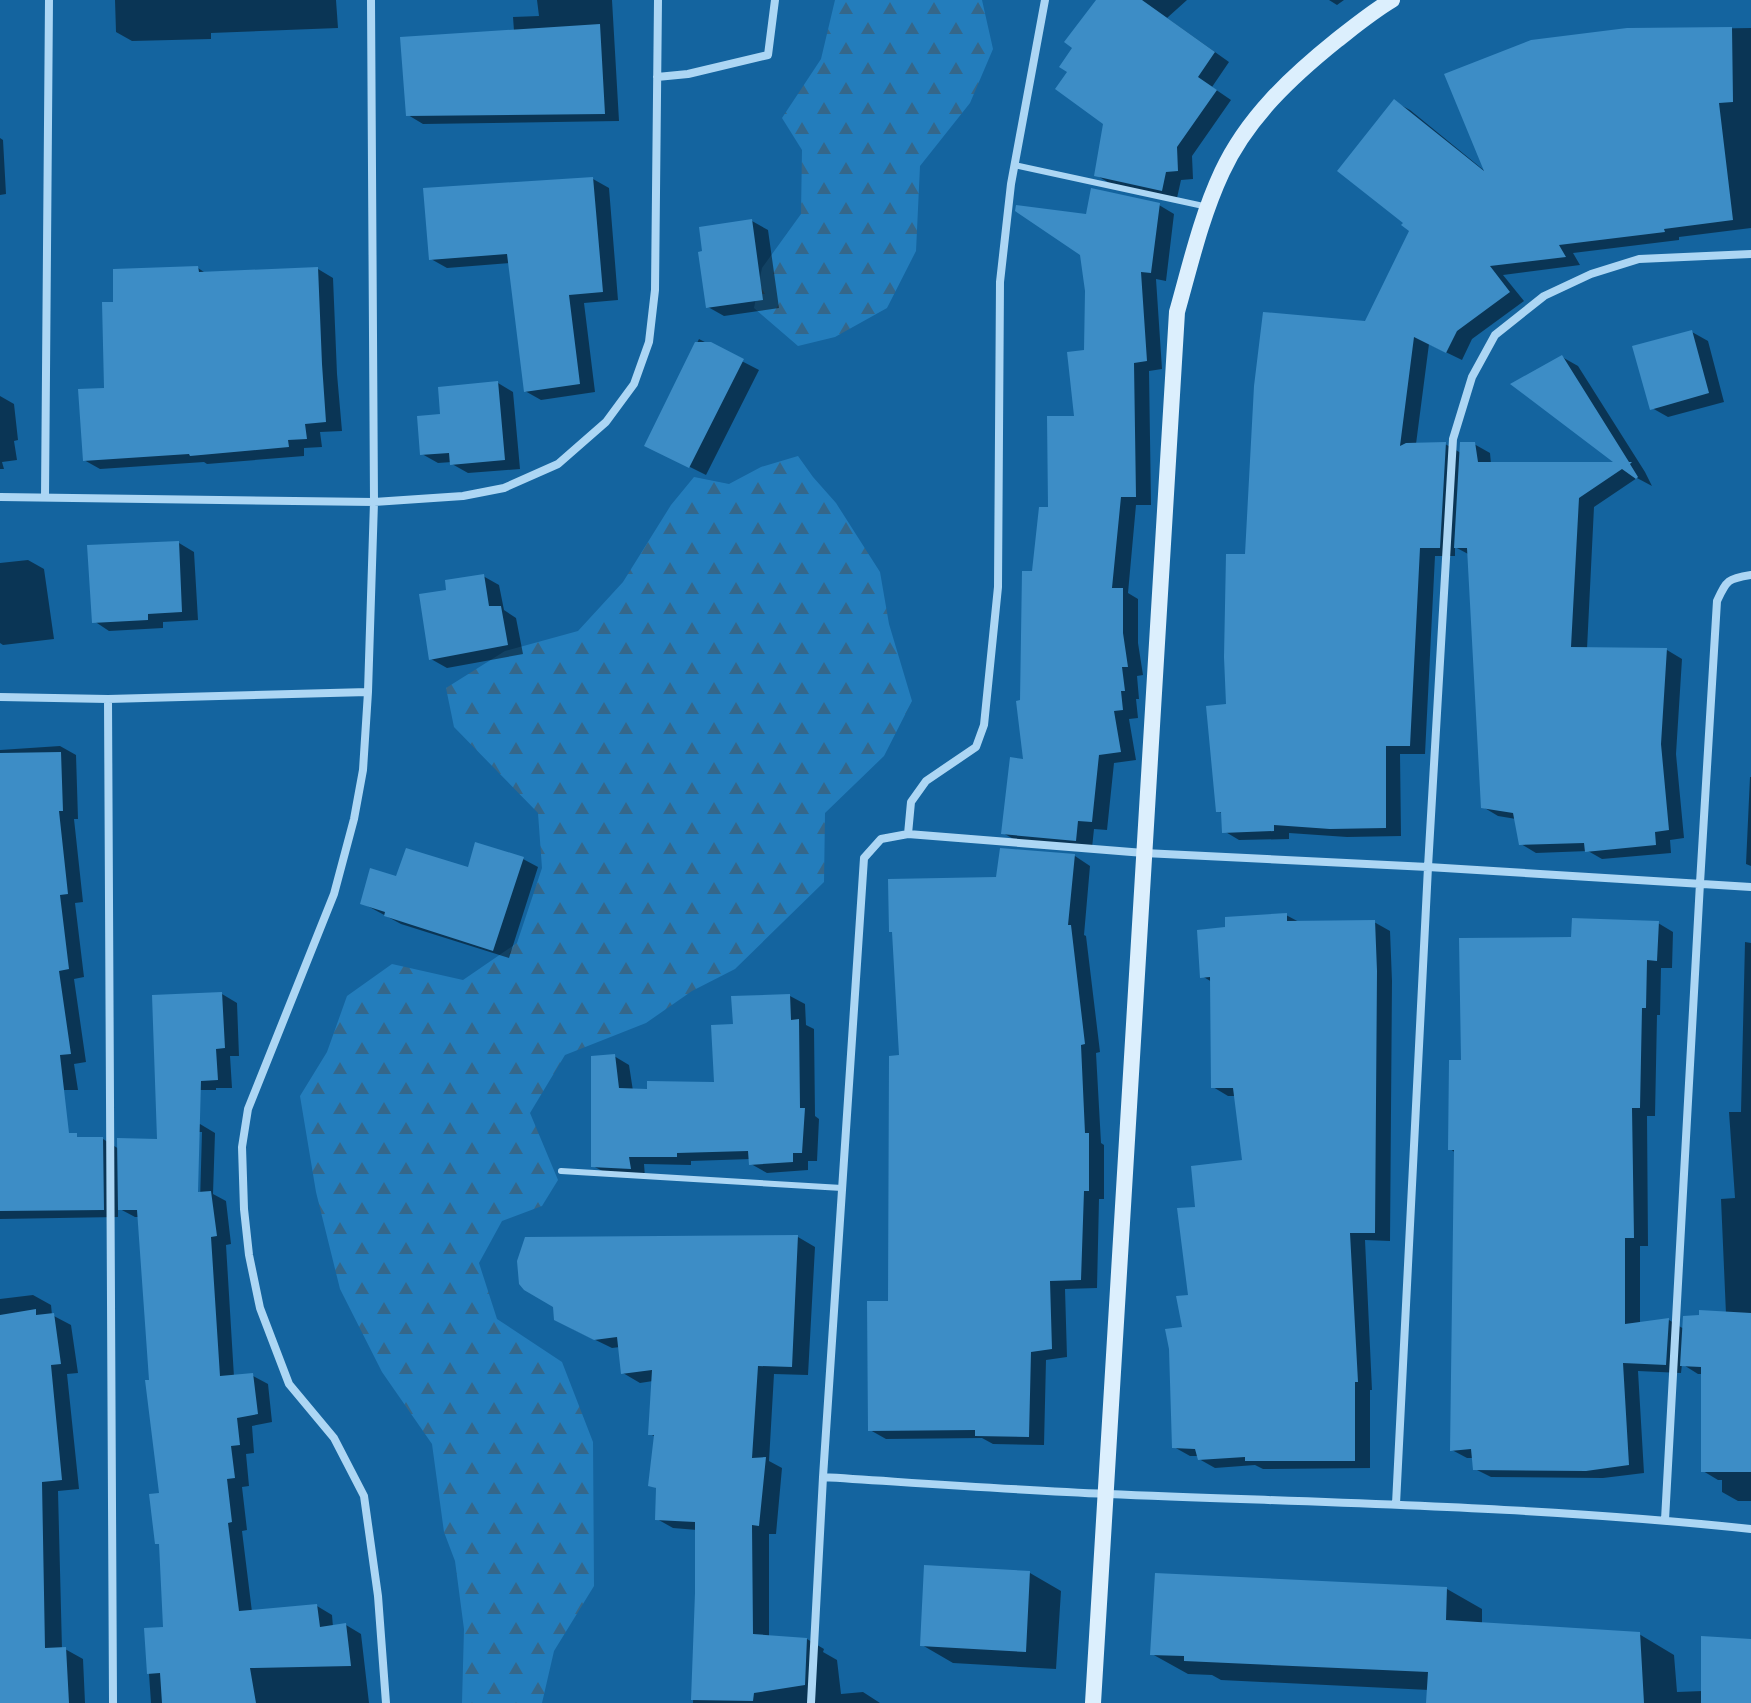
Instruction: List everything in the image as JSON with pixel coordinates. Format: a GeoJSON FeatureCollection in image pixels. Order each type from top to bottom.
{"type":"FeatureCollection","features":[{"type":"Feature","properties":{"kind":"street"},"geometry":{"type":"LineString","coordinates":[[45,497],[49,0]]}},
{"type":"Feature","properties":{"kind":"street"},"geometry":{"type":"LineString","coordinates":[[371,0],[374,502],[363,770],[334,894],[248,1109],[242,1147],[249,1255],[260,1308],[289,1384],[334,1438],[364,1496],[378,1596],[386,1703]]}},
{"type":"Feature","properties":{"kind":"street"},"geometry":{"type":"LineString","coordinates":[[0,497],[374,502],[463,496],[504,488],[558,464],[606,422],[634,384],[649,342],[655,290],[658,0]]}},
{"type":"Feature","properties":{"kind":"street"},"geometry":{"type":"LineString","coordinates":[[657,77],[688,74],[768,55],[775,0]]}},
{"type":"Feature","properties":{"kind":"street"},"geometry":{"type":"LineString","coordinates":[[908,834],[911,802],[926,781],[976,747],[984,725],[998,587],[1000,282],[1014,165],[1045,0]]}},
{"type":"Feature","properties":{"kind":"street"},"geometry":{"type":"LineString","coordinates":[[1093,1703],[1177,312],[1208,207],[1247,127],[1300,70],[1392,0]]}},
{"type":"Feature","properties":{"kind":"street"},"geometry":{"type":"LineString","coordinates":[[1396,1504],[1453,439],[1472,377],[1495,335],[1544,296],[1591,274],[1639,259],[1751,254]]}},
{"type":"Feature","properties":{"kind":"street"},"geometry":{"type":"LineString","coordinates":[[1665,1520],[1717,601],[1726,583],[1736,577],[1751,575]]}},
{"type":"Feature","properties":{"kind":"street"},"geometry":{"type":"LineString","coordinates":[[0,697],[108,699],[368,692]]}},
{"type":"Feature","properties":{"kind":"street"},"geometry":{"type":"LineString","coordinates":[[108,699],[113,1703]]}},
{"type":"Feature","properties":{"kind":"street"},"geometry":{"type":"LineString","coordinates":[[811,1703],[864,858],[881,839],[908,834],[1144,853],[1751,887]]}},
{"type":"Feature","properties":{"kind":"street"},"geometry":{"type":"LineString","coordinates":[[823,1477],[1106,1494],[1396,1504],[1665,1520],[1751,1529]]}},
{"type":"Feature","properties":{"kind":"lane"},"geometry":{"type":"LineString","coordinates":[[1014,165],[1208,207]]}},
{"type":"Feature","properties":{"kind":"lane"},"geometry":{"type":"LineString","coordinates":[[561,1171],[842,1188]]}},
{"type":"Feature","properties":{"kind":"green space"},"geometry":{"type":"Polygon","coordinates":[[[835,0],[982,0],[993,49],[970,103],[920,166],[916,251],[887,308],[835,337],[798,346],[754,308],[762,268],[801,214],[802,150],[782,118],[821,59],[835,0]]]}},
{"type":"Feature","properties":{"kind":"green space"},"geometry":{"type":"Polygon","coordinates":[[[798,456],[836,503],[880,572],[889,624],[912,701],[884,756],[825,813],[824,882],[735,969],[692,991],[646,1023],[565,1055],[530,1113],[558,1180],[542,1206],[502,1221],[479,1263],[497,1319],[562,1362],[593,1442],[594,1586],[554,1651],[542,1703],[462,1703],[464,1629],[455,1561],[444,1532],[432,1444],[382,1372],[340,1289],[316,1192],[300,1096],[327,1052],[347,996],[392,964],[463,980],[517,943],[542,868],[538,813],[454,727],[446,688],[505,651],[578,631],[623,582],[671,505],[694,477],[729,484],[761,467],[798,456]]]}},
{"type":"Feature","properties":{"kind":"building"},"geometry":{"type":"Polygon","coordinates":[[[1096,0],[1142,0],[1215,52],[1198,77],[1217,90],[1177,147],[1178,171],[1166,172],[1162,191],[1094,176],[1103,124],[1055,89],[1067,72],[1059,67],[1072,48],[1064,42],[1096,0]]]}},
{"type":"Feature","properties":{"kind":"building"},"geometry":{"type":"Polygon","coordinates":[[[600,24],[605,114],[406,116],[400,37],[600,24]]]}},
{"type":"Feature","properties":{"kind":"building"},"geometry":{"type":"Polygon","coordinates":[[[1732,27],[1733,102],[1719,103],[1733,220],[1559,245],[1566,257],[1490,266],[1510,292],[1457,331],[1446,353],[1414,337],[1400,446],[1406,443],[1446,442],[1440,548],[1420,548],[1410,746],[1386,746],[1386,828],[1330,829],[1274,825],[1274,831],[1222,833],[1221,812],[1216,812],[1206,706],[1226,704],[1226,554],[1245,554],[1254,386],[1263,312],[1365,321],[1409,231],[1337,171],[1394,99],[1484,171],[1444,74],[1531,40],[1627,28],[1732,27]]]}},
{"type":"Feature","properties":{"kind":"building"},"geometry":{"type":"Polygon","coordinates":[[[593,177],[603,292],[569,295],[580,384],[524,392],[507,254],[429,260],[423,188],[593,177]]]}},
{"type":"Feature","properties":{"kind":"building"},"geometry":{"type":"Polygon","coordinates":[[[1091,188],[1160,203],[1151,273],[1141,272],[1147,361],[1134,363],[1136,497],[1121,497],[1112,588],[1123,588],[1123,633],[1128,667],[1122,667],[1125,691],[1121,691],[1123,710],[1114,711],[1121,752],[1099,755],[1092,822],[1078,821],[1076,841],[1001,834],[1010,757],[1023,759],[1016,701],[1020,700],[1022,571],[1032,571],[1039,507],[1048,507],[1047,416],[1074,416],[1067,352],[1084,350],[1085,291],[1080,255],[1015,211],[1016,205],[1086,214],[1091,188]]]}},
{"type":"Feature","properties":{"kind":"building"},"geometry":{"type":"Polygon","coordinates":[[[752,219],[763,300],[706,308],[698,252],[702,251],[699,227],[752,219]]]}},
{"type":"Feature","properties":{"kind":"building"},"geometry":{"type":"Polygon","coordinates":[[[198,266],[199,272],[318,267],[326,422],[305,424],[307,439],[288,440],[289,447],[83,461],[78,389],[104,388],[102,302],[113,302],[113,269],[198,266]]]}},
{"type":"Feature","properties":{"kind":"building"},"geometry":{"type":"Polygon","coordinates":[[[1692,330],[1709,393],[1650,410],[1632,346],[1692,330]]]}},
{"type":"Feature","properties":{"kind":"building"},"geometry":{"type":"Polygon","coordinates":[[[695,342],[711,342],[744,359],[689,468],[644,446],[695,342]]]}},
{"type":"Feature","properties":{"kind":"building"},"geometry":{"type":"Polygon","coordinates":[[[1562,355],[1629,462],[1632,462],[1630,464],[1638,477],[1636,479],[1622,469],[1579,498],[1571,647],[1667,648],[1661,744],[1669,830],[1655,832],[1656,845],[1585,852],[1584,843],[1519,845],[1513,813],[1481,808],[1467,548],[1454,548],[1460,442],[1475,442],[1478,462],[1613,462],[1510,384],[1562,355]]]}},
{"type":"Feature","properties":{"kind":"building"},"geometry":{"type":"Polygon","coordinates":[[[498,381],[505,460],[450,465],[449,453],[420,455],[417,416],[440,414],[438,387],[498,381]]]}},
{"type":"Feature","properties":{"kind":"building"},"geometry":{"type":"Polygon","coordinates":[[[179,541],[182,612],[148,614],[148,620],[92,623],[87,545],[179,541]]]}},
{"type":"Feature","properties":{"kind":"building"},"geometry":{"type":"Polygon","coordinates":[[[484,574],[489,606],[501,606],[508,645],[429,660],[419,594],[446,590],[445,580],[484,574]]]}},
{"type":"Feature","properties":{"kind":"building"},"geometry":{"type":"Polygon","coordinates":[[[61,752],[63,811],[59,811],[68,894],[60,895],[69,969],[59,971],[71,1054],[60,1055],[69,1133],[77,1133],[77,1137],[103,1137],[104,1210],[0,1211],[0,753],[61,752]]]}},
{"type":"Feature","properties":{"kind":"building"},"geometry":{"type":"Polygon","coordinates":[[[475,842],[524,857],[493,951],[384,916],[385,912],[360,904],[370,868],[396,876],[406,848],[468,867],[475,842]]]}},
{"type":"Feature","properties":{"kind":"building"},"geometry":{"type":"Polygon","coordinates":[[[1000,848],[1075,854],[1068,925],[1071,925],[1085,1044],[1081,1045],[1085,1133],[1089,1133],[1089,1191],[1084,1191],[1081,1280],[1050,1281],[1052,1349],[1031,1352],[1029,1437],[975,1436],[975,1430],[868,1431],[867,1301],[888,1301],[889,1056],[899,1055],[888,879],[996,877],[1000,848]]]}},
{"type":"Feature","properties":{"kind":"building"},"geometry":{"type":"Polygon","coordinates":[[[1287,913],[1287,921],[1375,920],[1375,1233],[1350,1233],[1358,1382],[1355,1382],[1355,1461],[1245,1461],[1245,1457],[1198,1460],[1195,1449],[1172,1448],[1169,1349],[1165,1329],[1182,1327],[1176,1296],[1188,1295],[1177,1208],[1195,1207],[1191,1166],[1242,1160],[1233,1088],[1211,1088],[1210,977],[1200,978],[1197,930],[1225,927],[1225,917],[1287,913]]]}},
{"type":"Feature","properties":{"kind":"building"},"geometry":{"type":"Polygon","coordinates":[[[1572,918],[1659,921],[1657,961],[1647,960],[1646,1008],[1642,1008],[1640,1108],[1632,1108],[1634,1238],[1625,1238],[1625,1324],[1669,1318],[1666,1365],[1623,1363],[1629,1465],[1586,1471],[1473,1470],[1471,1449],[1450,1451],[1454,1150],[1448,1150],[1449,1060],[1461,1060],[1459,938],[1571,937],[1572,918]]]}},
{"type":"Feature","properties":{"kind":"building"},"geometry":{"type":"Polygon","coordinates":[[[222,992],[225,1048],[216,1049],[218,1080],[201,1081],[198,1192],[211,1191],[217,1236],[211,1237],[220,1376],[253,1373],[258,1414],[237,1418],[240,1445],[231,1446],[235,1478],[227,1479],[232,1522],[228,1523],[239,1611],[317,1604],[320,1627],[346,1623],[351,1666],[250,1668],[256,1703],[162,1703],[160,1673],[147,1674],[144,1628],[163,1627],[159,1544],[155,1544],[149,1494],[159,1493],[145,1380],[149,1380],[137,1210],[118,1210],[117,1138],[157,1139],[152,995],[222,992]]]}},
{"type":"Feature","properties":{"kind":"building"},"geometry":{"type":"Polygon","coordinates":[[[790,994],[791,1020],[799,1019],[800,1108],[805,1108],[802,1153],[793,1153],[793,1162],[749,1165],[748,1151],[677,1153],[677,1157],[629,1157],[631,1169],[591,1167],[591,1056],[615,1054],[619,1088],[647,1089],[647,1081],[714,1082],[711,1025],[733,1024],[731,996],[790,994]]]}},
{"type":"Feature","properties":{"kind":"building"},"geometry":{"type":"Polygon","coordinates":[[[798,1235],[792,1367],[758,1366],[752,1458],[766,1457],[759,1526],[752,1525],[753,1634],[807,1638],[805,1685],[754,1693],[753,1701],[691,1700],[695,1522],[655,1520],[656,1488],[648,1486],[654,1435],[648,1435],[652,1370],[621,1374],[617,1337],[594,1340],[554,1320],[553,1307],[519,1284],[517,1261],[525,1237],[798,1235]]]}},
{"type":"Feature","properties":{"kind":"building"},"geometry":{"type":"Polygon","coordinates":[[[36,1309],[36,1315],[54,1313],[61,1364],[51,1365],[62,1480],[42,1482],[45,1648],[66,1647],[69,1703],[0,1703],[0,1315],[36,1309]]]}},
{"type":"Feature","properties":{"kind":"building"},"geometry":{"type":"Polygon","coordinates":[[[1699,1310],[1751,1313],[1751,1472],[1701,1472],[1701,1367],[1680,1366],[1683,1316],[1699,1315],[1699,1310]]]}},
{"type":"Feature","properties":{"kind":"building"},"geometry":{"type":"Polygon","coordinates":[[[924,1565],[1030,1571],[1026,1652],[920,1646],[924,1565]]]}},
{"type":"Feature","properties":{"kind":"building"},"geometry":{"type":"Polygon","coordinates":[[[1155,1573],[1447,1587],[1446,1620],[1640,1632],[1644,1703],[1426,1703],[1428,1672],[1184,1661],[1184,1656],[1150,1655],[1155,1573]]]}},
{"type":"Feature","properties":{"kind":"building"},"geometry":{"type":"Polygon","coordinates":[[[1701,1636],[1751,1639],[1751,1703],[1701,1703],[1701,1636]]]}}]}
